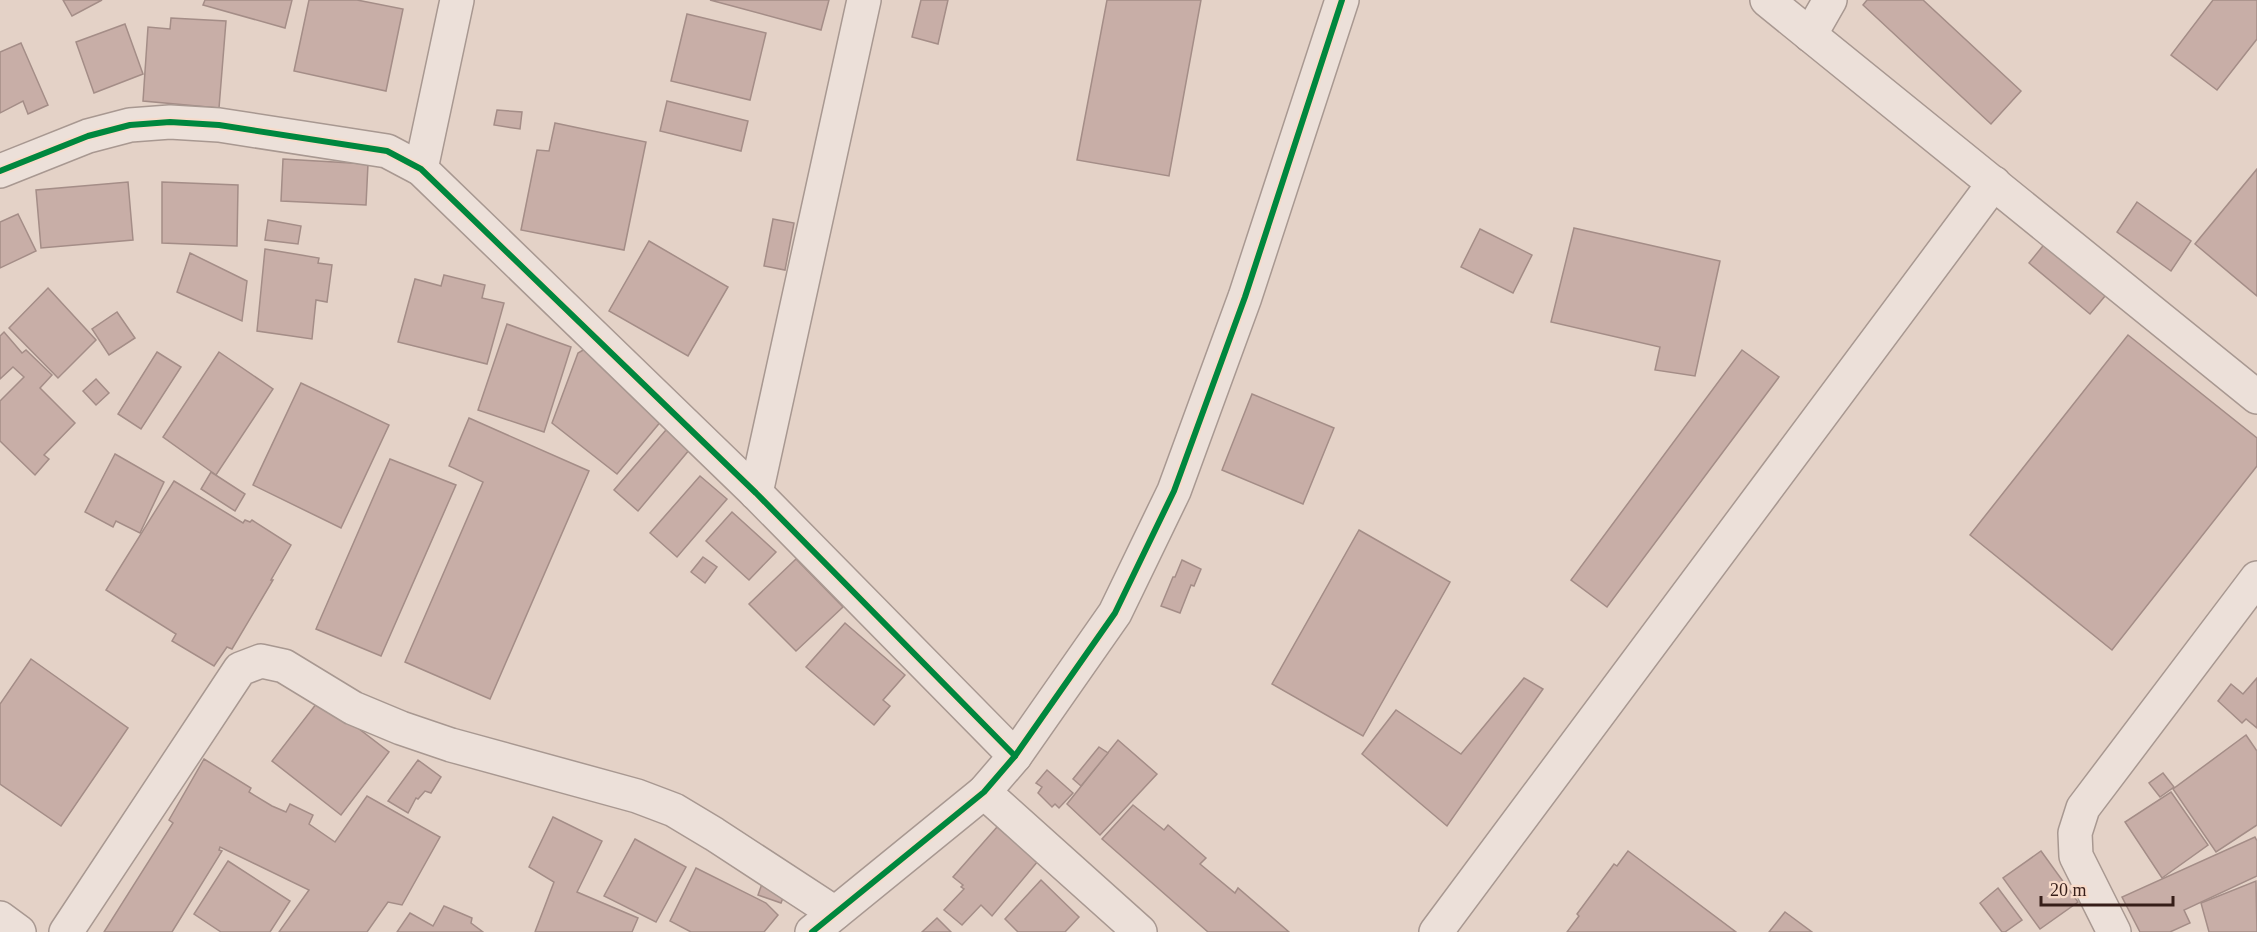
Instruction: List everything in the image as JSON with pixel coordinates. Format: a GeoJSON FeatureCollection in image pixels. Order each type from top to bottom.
{"type":"FeatureCollection","features":[{"type":"Feature","properties":{"kind":"street"},"geometry":{"type":"LineString","coordinates":[[421,169],[456,0]]}},
{"type":"Feature","properties":{"kind":"street"},"geometry":{"type":"LineString","coordinates":[[756,493],[864,0]]}},
{"type":"Feature","properties":{"kind":"street"},"geometry":{"type":"LineString","coordinates":[[66,932],[240,669],[261,661],[284,666],[353,708],[402,728],[451,745],[637,796],[674,810],[714,834],[824,922],[984,792],[1016,756],[1115,613],[1174,491],[1245,297],[1342,0]]}},
{"type":"Feature","properties":{"kind":"street"},"geometry":{"type":"LineString","coordinates":[[1767,0],[2257,397]]}},
{"type":"Feature","properties":{"kind":"street"},"geometry":{"type":"LineString","coordinates":[[1810,35],[1830,0]]}},
{"type":"Feature","properties":{"kind":"street"},"geometry":{"type":"LineString","coordinates":[[0,171],[88,136],[130,126],[170,122],[219,125],[387,151],[421,169],[756,493],[1016,756]]}},
{"type":"Feature","properties":{"kind":"street"},"geometry":{"type":"LineString","coordinates":[[1436,932],[1994,183]]}},
{"type":"Feature","properties":{"kind":"street"},"geometry":{"type":"LineString","coordinates":[[2104,928],[2076,856],[2075,833],[2083,808],[2257,578]]}},
{"type":"Feature","properties":{"kind":"street"},"geometry":{"type":"LineString","coordinates":[[984,792],[1140,932]]}},
{"type":"Feature","properties":{"kind":"street"},"geometry":{"type":"LineString","coordinates":[[0,918],[19,932]]}},
{"type":"Feature","properties":{"kind":"building"},"geometry":{"type":"Polygon","coordinates":[[[63,0],[102,0],[72,16],[63,0]]]}},
{"type":"Feature","properties":{"kind":"building"},"geometry":{"type":"Polygon","coordinates":[[[205,0],[292,0],[285,28],[203,5],[205,0]]]}},
{"type":"Feature","properties":{"kind":"building"},"geometry":{"type":"Polygon","coordinates":[[[309,0],[357,0],[403,9],[386,91],[294,71],[309,0]]]}},
{"type":"Feature","properties":{"kind":"building"},"geometry":{"type":"Polygon","coordinates":[[[710,0],[829,0],[821,30],[710,0]]]}},
{"type":"Feature","properties":{"kind":"building"},"geometry":{"type":"Polygon","coordinates":[[[921,0],[948,0],[938,44],[912,37],[921,0]]]}},
{"type":"Feature","properties":{"kind":"building"},"geometry":{"type":"Polygon","coordinates":[[[1107,0],[1201,0],[1169,176],[1077,160],[1107,0]]]}},
{"type":"Feature","properties":{"kind":"building"},"geometry":{"type":"Polygon","coordinates":[[[1867,0],[1923,0],[2021,91],[1991,124],[1863,5],[1867,0]]]}},
{"type":"Feature","properties":{"kind":"building"},"geometry":{"type":"Polygon","coordinates":[[[2213,0],[2257,0],[2257,39],[2217,90],[2171,55],[2213,0]]]}},
{"type":"Feature","properties":{"kind":"building"},"geometry":{"type":"Polygon","coordinates":[[[687,14],[766,33],[750,100],[671,81],[687,14]]]}},
{"type":"Feature","properties":{"kind":"building"},"geometry":{"type":"Polygon","coordinates":[[[171,18],[226,21],[219,108],[143,101],[148,27],[170,29],[171,18]]]}},
{"type":"Feature","properties":{"kind":"building"},"geometry":{"type":"Polygon","coordinates":[[[125,24],[143,74],[94,93],[76,42],[125,24]]]}},
{"type":"Feature","properties":{"kind":"building"},"geometry":{"type":"Polygon","coordinates":[[[21,43],[48,105],[28,114],[23,101],[0,113],[0,52],[21,43]]]}},
{"type":"Feature","properties":{"kind":"building"},"geometry":{"type":"Polygon","coordinates":[[[667,101],[748,121],[741,151],[660,131],[667,101]]]}},
{"type":"Feature","properties":{"kind":"building"},"geometry":{"type":"Polygon","coordinates":[[[497,110],[522,112],[520,129],[494,125],[497,110]]]}},
{"type":"Feature","properties":{"kind":"building"},"geometry":{"type":"Polygon","coordinates":[[[555,123],[646,142],[624,250],[521,230],[537,150],[549,151],[555,123]]]}},
{"type":"Feature","properties":{"kind":"building"},"geometry":{"type":"Polygon","coordinates":[[[283,159],[368,164],[366,205],[281,201],[283,159]]]}},
{"type":"Feature","properties":{"kind":"building"},"geometry":{"type":"Polygon","coordinates":[[[2257,169],[2257,296],[2195,244],[2257,169]]]}},
{"type":"Feature","properties":{"kind":"building"},"geometry":{"type":"Polygon","coordinates":[[[128,182],[133,240],[41,248],[36,190],[128,182]]]}},
{"type":"Feature","properties":{"kind":"building"},"geometry":{"type":"Polygon","coordinates":[[[162,182],[238,185],[237,246],[162,243],[162,182]]]}},
{"type":"Feature","properties":{"kind":"building"},"geometry":{"type":"Polygon","coordinates":[[[2137,202],[2191,241],[2171,271],[2117,232],[2137,202]]]}},
{"type":"Feature","properties":{"kind":"building"},"geometry":{"type":"Polygon","coordinates":[[[18,214],[36,251],[0,268],[0,222],[18,214]]]}},
{"type":"Feature","properties":{"kind":"building"},"geometry":{"type":"Polygon","coordinates":[[[773,219],[794,223],[785,270],[764,266],[773,219]]]}},
{"type":"Feature","properties":{"kind":"building"},"geometry":{"type":"Polygon","coordinates":[[[268,220],[301,226],[298,244],[265,240],[268,220]]]}},
{"type":"Feature","properties":{"kind":"building"},"geometry":{"type":"Polygon","coordinates":[[[2060,225],[2121,277],[2090,314],[2029,263],[2060,225]]]}},
{"type":"Feature","properties":{"kind":"building"},"geometry":{"type":"Polygon","coordinates":[[[1574,228],[1720,261],[1695,376],[1655,370],[1660,347],[1551,322],[1574,228]]]}},
{"type":"Feature","properties":{"kind":"building"},"geometry":{"type":"Polygon","coordinates":[[[1480,229],[1532,255],[1513,293],[1461,267],[1480,229]]]}},
{"type":"Feature","properties":{"kind":"building"},"geometry":{"type":"Polygon","coordinates":[[[649,241],[728,287],[688,356],[609,311],[649,241]]]}},
{"type":"Feature","properties":{"kind":"building"},"geometry":{"type":"Polygon","coordinates":[[[265,249],[319,258],[318,263],[332,265],[327,302],[316,300],[312,339],[257,331],[265,249]]]}},
{"type":"Feature","properties":{"kind":"building"},"geometry":{"type":"Polygon","coordinates":[[[190,253],[247,281],[242,321],[177,292],[190,253]]]}},
{"type":"Feature","properties":{"kind":"building"},"geometry":{"type":"Polygon","coordinates":[[[444,275],[485,285],[482,298],[504,303],[487,364],[398,342],[415,279],[441,286],[444,275]]]}},
{"type":"Feature","properties":{"kind":"building"},"geometry":{"type":"Polygon","coordinates":[[[48,288],[96,340],[58,378],[9,328],[48,288]]]}},
{"type":"Feature","properties":{"kind":"building"},"geometry":{"type":"Polygon","coordinates":[[[117,312],[135,338],[109,355],[92,329],[117,312]]]}},
{"type":"Feature","properties":{"kind":"building"},"geometry":{"type":"Polygon","coordinates":[[[507,324],[571,347],[544,432],[478,410],[507,324]]]}},
{"type":"Feature","properties":{"kind":"building"},"geometry":{"type":"Polygon","coordinates":[[[4,332],[22,353],[26,350],[52,375],[40,388],[75,423],[44,455],[49,459],[35,475],[0,441],[0,401],[24,377],[13,367],[0,379],[0,336],[4,332]]]}},
{"type":"Feature","properties":{"kind":"building"},"geometry":{"type":"Polygon","coordinates":[[[2128,335],[2257,438],[2257,466],[2112,650],[1970,535],[2128,335]]]}},
{"type":"Feature","properties":{"kind":"building"},"geometry":{"type":"Polygon","coordinates":[[[585,349],[667,414],[617,474],[552,423],[578,353],[585,349]]]}},
{"type":"Feature","properties":{"kind":"building"},"geometry":{"type":"Polygon","coordinates":[[[1742,350],[1779,377],[1607,607],[1571,580],[1742,350]]]}},
{"type":"Feature","properties":{"kind":"building"},"geometry":{"type":"Polygon","coordinates":[[[157,352],[181,367],[141,429],[118,414],[157,352]]]}},
{"type":"Feature","properties":{"kind":"building"},"geometry":{"type":"Polygon","coordinates":[[[219,352],[273,389],[216,475],[163,437],[219,352]]]}},
{"type":"Feature","properties":{"kind":"building"},"geometry":{"type":"Polygon","coordinates":[[[96,379],[109,393],[96,405],[83,391],[96,379]]]}},
{"type":"Feature","properties":{"kind":"building"},"geometry":{"type":"Polygon","coordinates":[[[301,383],[389,425],[341,528],[253,485],[301,383]]]}},
{"type":"Feature","properties":{"kind":"building"},"geometry":{"type":"Polygon","coordinates":[[[1252,394],[1334,428],[1303,504],[1222,470],[1252,394]]]}},
{"type":"Feature","properties":{"kind":"building"},"geometry":{"type":"Polygon","coordinates":[[[469,418],[589,471],[490,699],[405,662],[483,482],[449,466],[469,418]]]}},
{"type":"Feature","properties":{"kind":"building"},"geometry":{"type":"Polygon","coordinates":[[[672,423],[695,443],[638,511],[614,490],[672,423]]]}},
{"type":"Feature","properties":{"kind":"building"},"geometry":{"type":"Polygon","coordinates":[[[115,454],[164,482],[140,533],[116,521],[113,527],[85,512],[115,454]]]}},
{"type":"Feature","properties":{"kind":"building"},"geometry":{"type":"Polygon","coordinates":[[[390,459],[456,485],[381,656],[316,629],[390,459]]]}},
{"type":"Feature","properties":{"kind":"building"},"geometry":{"type":"Polygon","coordinates":[[[211,472],[245,494],[235,511],[201,489],[211,472]]]}},
{"type":"Feature","properties":{"kind":"building"},"geometry":{"type":"Polygon","coordinates":[[[700,476],[727,499],[677,557],[650,533],[700,476]]]}},
{"type":"Feature","properties":{"kind":"building"},"geometry":{"type":"Polygon","coordinates":[[[174,481],[243,523],[245,520],[250,522],[252,520],[291,545],[232,649],[227,647],[214,666],[172,641],[176,634],[106,590],[174,481]]]}},
{"type":"Feature","properties":{"kind":"building"},"geometry":{"type":"Polygon","coordinates":[[[732,512],[776,552],[749,580],[706,541],[732,512]]]}},
{"type":"Feature","properties":{"kind":"building"},"geometry":{"type":"Polygon","coordinates":[[[1359,530],[1450,582],[1363,736],[1272,684],[1359,530]]]}},
{"type":"Feature","properties":{"kind":"building"},"geometry":{"type":"Polygon","coordinates":[[[703,557],[717,567],[705,583],[691,572],[703,557]]]}},
{"type":"Feature","properties":{"kind":"building"},"geometry":{"type":"Polygon","coordinates":[[[796,559],[843,607],[796,651],[749,604],[796,559]]]}},
{"type":"Feature","properties":{"kind":"building"},"geometry":{"type":"Polygon","coordinates":[[[1182,560],[1201,569],[1194,586],[1191,585],[1180,613],[1161,606],[1182,560]]]}},
{"type":"Feature","properties":{"kind":"building"},"geometry":{"type":"Polygon","coordinates":[[[845,623],[905,675],[883,700],[890,706],[874,725],[806,667],[845,623]]]}},
{"type":"Feature","properties":{"kind":"building"},"geometry":{"type":"Polygon","coordinates":[[[31,659],[128,728],[61,826],[0,784],[0,704],[31,659]]]}},
{"type":"Feature","properties":{"kind":"building"},"geometry":{"type":"Polygon","coordinates":[[[1524,678],[1543,689],[1447,826],[1362,754],[1396,710],[1461,754],[1524,678]]]}},
{"type":"Feature","properties":{"kind":"building"},"geometry":{"type":"Polygon","coordinates":[[[2257,678],[2257,728],[2246,719],[2242,723],[2218,701],[2231,684],[2243,694],[2257,678]]]}},
{"type":"Feature","properties":{"kind":"building"},"geometry":{"type":"Polygon","coordinates":[[[320,699],[389,752],[341,815],[272,761],[320,699]]]}},
{"type":"Feature","properties":{"kind":"building"},"geometry":{"type":"Polygon","coordinates":[[[2246,735],[2257,751],[2257,825],[2216,852],[2173,789],[2246,735]]]}},
{"type":"Feature","properties":{"kind":"building"},"geometry":{"type":"Polygon","coordinates":[[[1118,740],[1157,774],[1100,835],[1067,804],[1118,740]]]}},
{"type":"Feature","properties":{"kind":"building"},"geometry":{"type":"Polygon","coordinates":[[[1099,747],[1108,753],[1081,786],[1073,779],[1099,747]]]}},
{"type":"Feature","properties":{"kind":"building"},"geometry":{"type":"Polygon","coordinates":[[[204,759],[251,788],[249,792],[272,806],[286,812],[290,804],[313,815],[309,824],[335,842],[367,796],[440,837],[402,905],[388,902],[367,932],[279,932],[309,890],[220,847],[219,850],[222,851],[172,932],[104,932],[173,823],[169,820],[204,759]]]}},
{"type":"Feature","properties":{"kind":"building"},"geometry":{"type":"Polygon","coordinates":[[[418,760],[441,777],[431,793],[425,791],[418,799],[416,798],[408,813],[388,801],[418,760]]]}},
{"type":"Feature","properties":{"kind":"building"},"geometry":{"type":"Polygon","coordinates":[[[1047,770],[1073,793],[1059,808],[1055,804],[1052,807],[1038,793],[1042,787],[1036,783],[1047,770]]]}},
{"type":"Feature","properties":{"kind":"building"},"geometry":{"type":"Polygon","coordinates":[[[2163,773],[2174,787],[2160,797],[2149,783],[2163,773]]]}},
{"type":"Feature","properties":{"kind":"building"},"geometry":{"type":"Polygon","coordinates":[[[2171,792],[2208,845],[2162,878],[2125,822],[2171,792]]]}},
{"type":"Feature","properties":{"kind":"building"},"geometry":{"type":"Polygon","coordinates":[[[1133,805],[1164,830],[1168,825],[1206,858],[1200,864],[1235,893],[1238,888],[1289,932],[1208,932],[1102,839],[1133,805]]]}},
{"type":"Feature","properties":{"kind":"building"},"geometry":{"type":"Polygon","coordinates":[[[553,817],[602,841],[577,892],[638,918],[632,932],[535,932],[554,882],[529,867],[553,817]]]}},
{"type":"Feature","properties":{"kind":"building"},"geometry":{"type":"Polygon","coordinates":[[[997,827],[1008,836],[1010,832],[1038,861],[992,916],[981,905],[962,925],[944,910],[964,889],[961,887],[963,885],[953,877],[997,827]]]}},
{"type":"Feature","properties":{"kind":"building"},"geometry":{"type":"Polygon","coordinates":[[[2255,837],[2257,876],[2184,910],[2190,923],[2170,932],[2140,932],[2122,897],[2255,837]]]}},
{"type":"Feature","properties":{"kind":"building"},"geometry":{"type":"Polygon","coordinates":[[[635,839],[686,867],[656,922],[604,896],[635,839]]]}},
{"type":"Feature","properties":{"kind":"building"},"geometry":{"type":"Polygon","coordinates":[[[1628,851],[1736,932],[1567,932],[1579,916],[1577,914],[1614,864],[1617,866],[1628,851]]]}},
{"type":"Feature","properties":{"kind":"building"},"geometry":{"type":"Polygon","coordinates":[[[2041,851],[2078,902],[2040,929],[2003,878],[2041,851]]]}},
{"type":"Feature","properties":{"kind":"building"},"geometry":{"type":"Polygon","coordinates":[[[228,861],[290,901],[270,932],[221,932],[194,914],[228,861]]]}},
{"type":"Feature","properties":{"kind":"building"},"geometry":{"type":"Polygon","coordinates":[[[696,868],[766,903],[778,915],[764,932],[691,932],[670,921],[696,868]]]}},
{"type":"Feature","properties":{"kind":"building"},"geometry":{"type":"Polygon","coordinates":[[[1041,880],[1079,917],[1065,932],[1018,932],[1005,919],[1041,880]]]}},
{"type":"Feature","properties":{"kind":"building"},"geometry":{"type":"Polygon","coordinates":[[[763,881],[786,890],[781,903],[758,895],[763,881]]]}},
{"type":"Feature","properties":{"kind":"building"},"geometry":{"type":"Polygon","coordinates":[[[2256,881],[2257,932],[2209,932],[2201,903],[2256,881]]]}},
{"type":"Feature","properties":{"kind":"building"},"geometry":{"type":"Polygon","coordinates":[[[1998,888],[2022,920],[2005,932],[2002,932],[1980,903],[1998,888]]]}},
{"type":"Feature","properties":{"kind":"building"},"geometry":{"type":"Polygon","coordinates":[[[444,906],[472,918],[471,923],[483,932],[397,932],[410,913],[433,926],[444,906]]]}},
{"type":"Feature","properties":{"kind":"building"},"geometry":{"type":"Polygon","coordinates":[[[1785,912],[1812,932],[1769,932],[1785,912]]]}},
{"type":"Feature","properties":{"kind":"building"},"geometry":{"type":"Polygon","coordinates":[[[937,918],[951,932],[922,932],[937,918]]]}},
{"type":"Feature","properties":{"kind":"cycle path"},"geometry":{"type":"LineString","coordinates":[[812,932],[984,792],[1015,756],[1115,613],[1174,491],[1245,297],[1342,0]]}},
{"type":"Feature","properties":{"kind":"cycle path"},"geometry":{"type":"LineString","coordinates":[[0,171],[88,136],[130,125],[170,122],[219,125],[387,151],[421,169],[756,493],[1015,756]]}}]}
